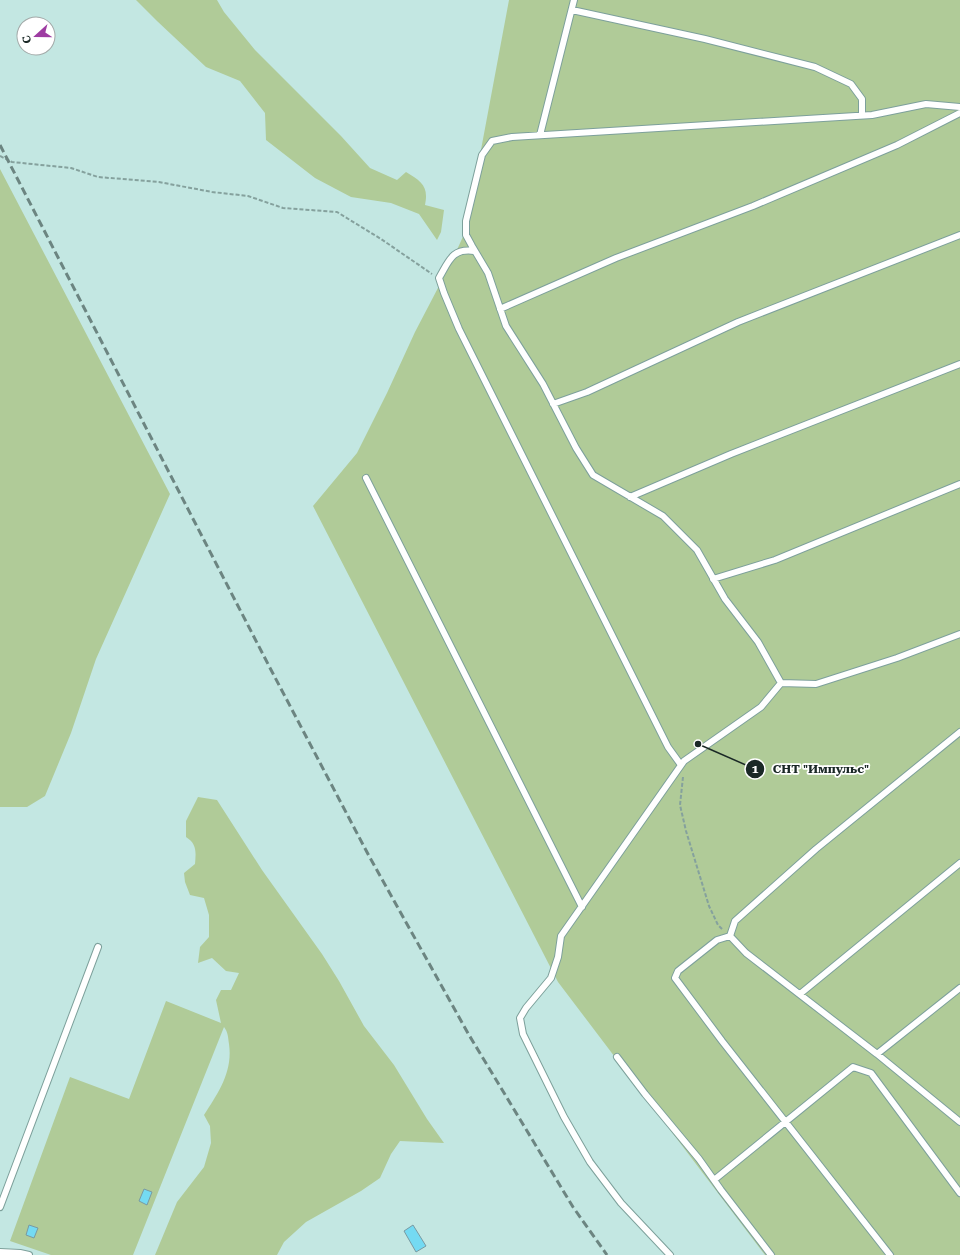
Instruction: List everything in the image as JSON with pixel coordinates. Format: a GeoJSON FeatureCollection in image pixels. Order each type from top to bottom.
{"type":"FeatureCollection","features":[{"type":"Feature","properties":{"kind":"lane"},"geometry":{"type":"LineString","coordinates":[[540,135],[574,0]]}},
{"type":"Feature","properties":{"kind":"lane"},"geometry":{"type":"LineString","coordinates":[[572,10],[705,39],[815,67],[851,84],[862,99],[862,115]]}},
{"type":"Feature","properties":{"kind":"lane"},"geometry":{"type":"LineString","coordinates":[[781,683],[758,642],[725,599],[697,550],[663,516],[593,475],[576,448],[543,384],[506,326],[488,274],[466,235],[466,221],[482,155],[492,141],[512,137],[862,115],[926,104],[960,107]]}},
{"type":"Feature","properties":{"kind":"lane"},"geometry":{"type":"LineString","coordinates":[[500,309],[616,258],[753,206],[897,145],[960,112]]}},
{"type":"Feature","properties":{"kind":"lane"},"geometry":{"type":"LineString","coordinates":[[553,404],[587,392],[738,322],[960,236]]}},
{"type":"Feature","properties":{"kind":"lane"},"geometry":{"type":"LineString","coordinates":[[474,251],[460,250],[451,256],[439,278],[444,293],[462,336],[668,747],[681,765]]}},
{"type":"Feature","properties":{"kind":"lane"},"geometry":{"type":"LineString","coordinates":[[630,498],[731,454],[960,364]]}},
{"type":"Feature","properties":{"kind":"lane"},"geometry":{"type":"LineString","coordinates":[[366,478],[582,907]]}},
{"type":"Feature","properties":{"kind":"lane"},"geometry":{"type":"LineString","coordinates":[[713,579],[775,560],[960,484]]}},
{"type":"Feature","properties":{"kind":"lane"},"geometry":{"type":"LineString","coordinates":[[781,683],[816,684],[898,658],[960,634]]}},
{"type":"Feature","properties":{"kind":"lane"},"geometry":{"type":"LineString","coordinates":[[670,1255],[621,1203],[590,1162],[564,1117],[523,1034],[520,1018],[526,1008],[551,978],[558,957],[561,936],[684,761],[761,707],[781,683]]}},
{"type":"Feature","properties":{"kind":"lane"},"geometry":{"type":"LineString","coordinates":[[730,936],[735,921],[816,849],[960,732]]}},
{"type":"Feature","properties":{"kind":"lane"},"geometry":{"type":"LineString","coordinates":[[800,994],[960,863]]}},
{"type":"Feature","properties":{"kind":"lane"},"geometry":{"type":"LineString","coordinates":[[730,936],[746,953],[959,1119]]}},
{"type":"Feature","properties":{"kind":"lane"},"geometry":{"type":"LineString","coordinates":[[730,936],[717,940],[678,971],[675,978],[890,1255]]}},
{"type":"Feature","properties":{"kind":"lane"},"geometry":{"type":"LineString","coordinates":[[0,1207],[98,947]]}},
{"type":"Feature","properties":{"kind":"lane"},"geometry":{"type":"LineString","coordinates":[[877,1054],[960,988]]}},
{"type":"Feature","properties":{"kind":"lane"},"geometry":{"type":"LineString","coordinates":[[617,1057],[645,1094],[699,1159],[771,1255]]}},
{"type":"Feature","properties":{"kind":"lane"},"geometry":{"type":"LineString","coordinates":[[714,1180],[853,1067],[871,1073],[960,1193]]}},
{"type":"Feature","properties":{"kind":"lane"},"geometry":{"type":"LineString","coordinates":[[0,1252],[29,1255]]}},
{"type":"Feature","properties":{"kind":"path"},"geometry":{"type":"LineString","coordinates":[[0,156],[12,162],[71,168],[98,177],[159,182],[212,192],[248,196],[283,208],[337,212],[381,239],[439,278]]}},
{"type":"Feature","properties":{"kind":"path"},"geometry":{"type":"LineString","coordinates":[[681,765],[683,779],[680,805],[686,831],[709,906],[718,925],[730,936]]}},
{"type":"Feature","properties":{"kind":"green space"},"geometry":{"type":"Polygon","coordinates":[[[136,0],[217,0],[224,12],[255,50],[341,136],[370,168],[397,180],[406,172],[420,181],[426,193],[425,205],[444,210],[441,232],[437,240],[419,214],[391,203],[351,197],[315,178],[266,140],[265,113],[240,81],[206,67],[136,0]]]}},
{"type":"Feature","properties":{"kind":"green space"},"geometry":{"type":"Polygon","coordinates":[[[509,0],[960,0],[960,1255],[765,1255],[558,982],[313,506],[357,453],[466,230],[509,0]]]}},
{"type":"Feature","properties":{"kind":"green space"},"geometry":{"type":"Polygon","coordinates":[[[0,169],[170,494],[96,659],[71,733],[45,796],[27,807],[0,807],[0,169]]]}},
{"type":"Feature","properties":{"kind":"green space"},"geometry":{"type":"Polygon","coordinates":[[[198,797],[217,800],[262,870],[322,954],[364,1026],[394,1065],[427,1119],[444,1143],[400,1141],[391,1154],[380,1178],[361,1191],[306,1222],[284,1242],[277,1255],[155,1255],[177,1202],[204,1167],[211,1143],[210,1126],[204,1115],[223,1082],[229,1064],[229,1044],[224,1027],[133,1255],[51,1255],[10,1241],[70,1077],[129,1099],[166,1001],[221,1023],[216,1000],[221,990],[231,990],[239,973],[226,971],[212,958],[198,963],[200,947],[209,937],[209,915],[204,898],[190,895],[185,882],[184,873],[195,864],[194,845],[186,837],[186,821],[198,797]]]}},
{"type":"Feature","properties":{"kind":"building"},"geometry":{"type":"Polygon","coordinates":[[[144,1189],[152,1192],[147,1205],[139,1201],[144,1189]]]}},
{"type":"Feature","properties":{"kind":"building"},"geometry":{"type":"Polygon","coordinates":[[[29,1225],[38,1228],[34,1238],[26,1235],[29,1225]]]}},
{"type":"Feature","properties":{"kind":"building"},"geometry":{"type":"Polygon","coordinates":[[[413,1225],[426,1246],[416,1252],[404,1231],[413,1225]]]}},
{"type":"Feature","properties":{"kind":"railway"},"geometry":{"type":"LineString","coordinates":[[0,145],[269,666],[369,856],[469,1035],[573,1207],[607,1255]]}},
{"type":"Feature","properties":{"kind":"place","name":"СНТ \"Импульс\""},"geometry":{"type":"Point","coordinates":[698,744]}}]}
